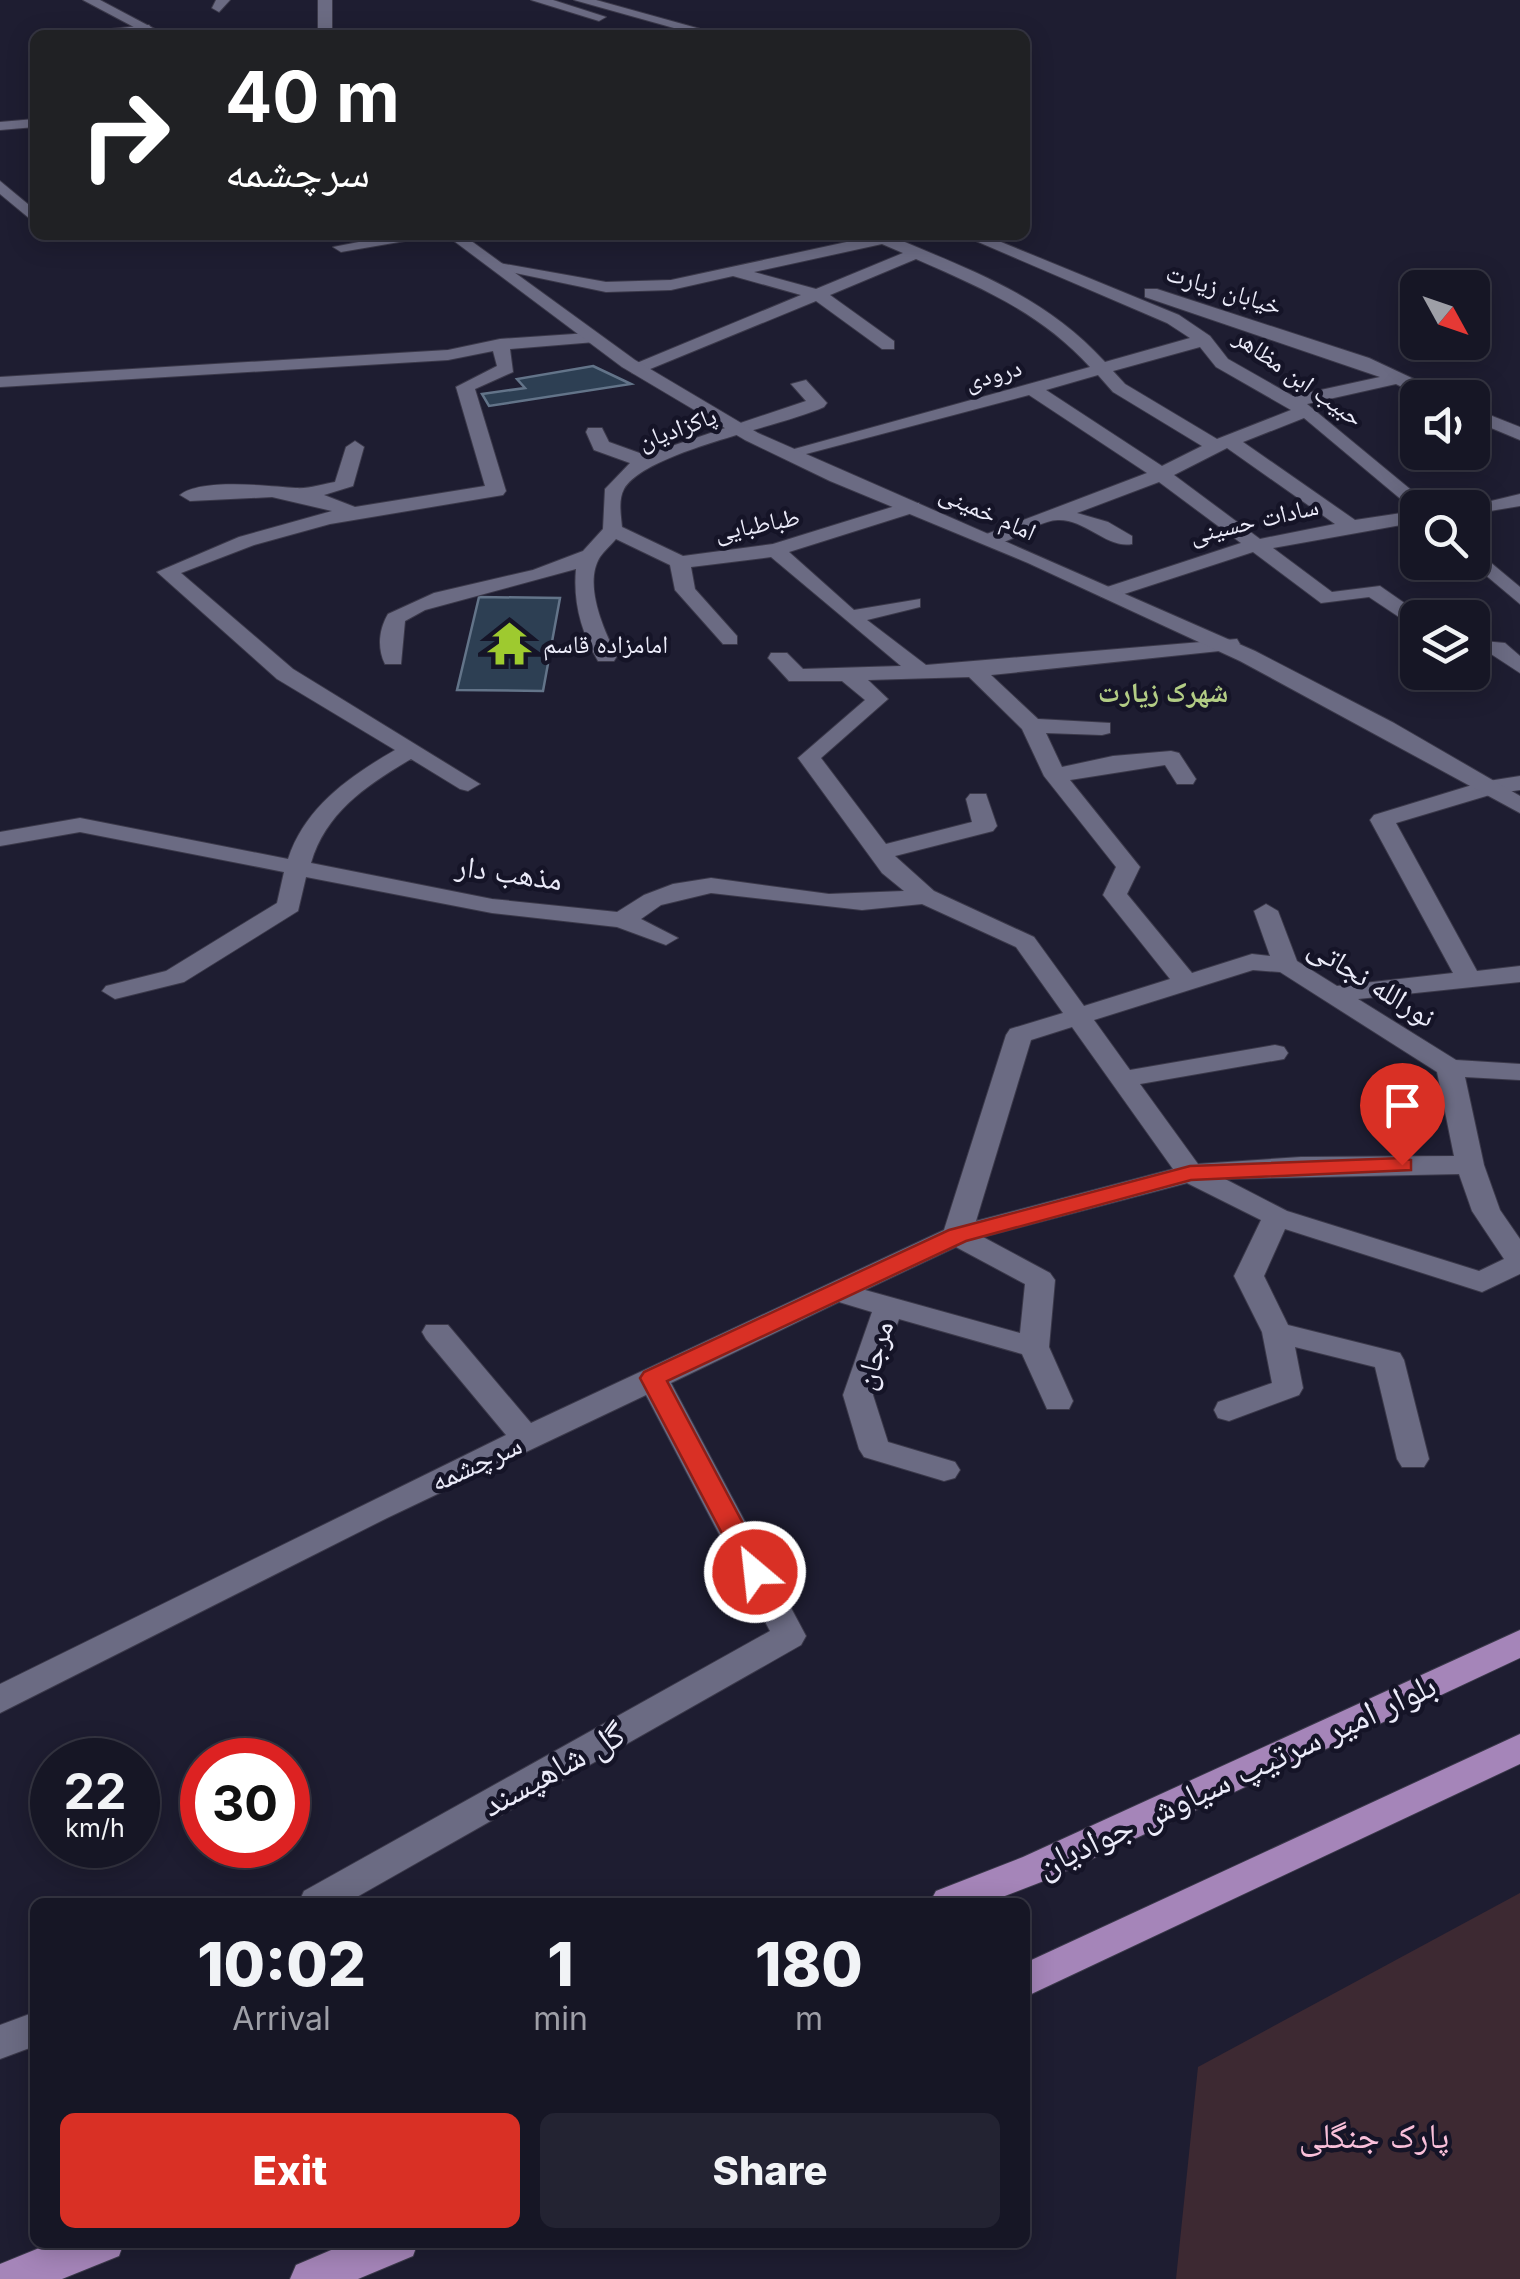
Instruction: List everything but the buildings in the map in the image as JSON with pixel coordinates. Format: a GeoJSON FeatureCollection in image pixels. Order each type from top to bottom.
{"type":"FeatureCollection","features":[{"type":"Feature","properties":{"kind":"main road","name":"بلوار امیر سرتیپ سیاوش جوادیان"},"geometry":{"type":"LineString","coordinates":[[959,1898],[1053,1860],[1520,1643]]}},
{"type":"Feature","properties":{"kind":"main road"},"geometry":{"type":"LineString","coordinates":[[1030,1979],[1520,1748]]}},
{"type":"Feature","properties":{"kind":"main road"},"geometry":{"type":"LineString","coordinates":[[13,2279],[89,2248]]}},
{"type":"Feature","properties":{"kind":"main road"},"geometry":{"type":"LineString","coordinates":[[310,2279],[384,2248]]}},
{"type":"Feature","properties":{"kind":"street"},"geometry":{"type":"LineString","coordinates":[[325,0],[325,30]]}},
{"type":"Feature","properties":{"kind":"street"},"geometry":{"type":"LineString","coordinates":[[538,0],[649,30]]}},
{"type":"Feature","properties":{"kind":"street"},"geometry":{"type":"LineString","coordinates":[[581,0],[696,30]]}},
{"type":"Feature","properties":{"kind":"street"},"geometry":{"type":"LineString","coordinates":[[96,1],[150,30]]}},
{"type":"Feature","properties":{"kind":"street"},"geometry":{"type":"LineString","coordinates":[[0,126],[30,123]]}},
{"type":"Feature","properties":{"kind":"street"},"geometry":{"type":"LineString","coordinates":[[0,186],[30,213]]}},
{"type":"Feature","properties":{"kind":"street"},"geometry":{"type":"LineString","coordinates":[[341,247],[394,240]]}},
{"type":"Feature","properties":{"kind":"street","name":"امام خمینی"},"geometry":{"type":"LineString","coordinates":[[458,240],[468,251],[499,268],[589,338],[746,431],[1108,594],[1229,644],[1520,806]]}},
{"type":"Feature","properties":{"kind":"street"},"geometry":{"type":"LineString","coordinates":[[499,268],[606,287],[670,285],[880,240]]}},
{"type":"Feature","properties":{"kind":"street"},"geometry":{"type":"LineString","coordinates":[[900,240],[1015,296],[1068,332],[1119,388],[1222,443],[1352,527]]}},
{"type":"Feature","properties":{"kind":"street","name":"حبیب ابن مظاهر"},"geometry":{"type":"LineString","coordinates":[[982,240],[1173,320],[1204,340],[1222,363],[1298,407],[1402,490]]}},
{"type":"Feature","properties":{"kind":"street","name":"خیابان زیارت"},"geometry":{"type":"LineString","coordinates":[[1004,240],[1135,288],[1327,349],[1400,381]]}},
{"type":"Feature","properties":{"kind":"street"},"geometry":{"type":"LineString","coordinates":[[638,369],[921,251]]}},
{"type":"Feature","properties":{"kind":"street"},"geometry":{"type":"LineString","coordinates":[[733,271],[817,294],[888,344]]}},
{"type":"Feature","properties":{"kind":"street"},"geometry":{"type":"LineString","coordinates":[[0,382],[448,355],[500,344],[589,338]]}},
{"type":"Feature","properties":{"kind":"street","name":"درودی"},"geometry":{"type":"LineString","coordinates":[[794,455],[1204,340]]}},
{"type":"Feature","properties":{"kind":"street"},"geometry":{"type":"LineString","coordinates":[[468,784],[284,674],[167,572],[198,557],[376,504],[496,491],[465,387],[507,368],[500,344]]}},
{"type":"Feature","properties":{"kind":"street"},"geometry":{"type":"LineString","coordinates":[[991,539],[1160,475],[1298,407],[1394,378]]}},
{"type":"Feature","properties":{"kind":"street","name":"پاکزادیان"},"geometry":{"type":"LineString","coordinates":[[614,530],[610,508],[618,484],[646,462],[687,445],[796,415],[818,403],[800,384]]}},
{"type":"Feature","properties":{"kind":"street"},"geometry":{"type":"LineString","coordinates":[[1032,389],[1160,475],[1328,599],[1374,590],[1400,608]]}},
{"type":"Feature","properties":{"kind":"street"},"geometry":{"type":"LineString","coordinates":[[1490,421],[1520,434]]}},
{"type":"Feature","properties":{"kind":"street"},"geometry":{"type":"LineString","coordinates":[[595,432],[602,446],[646,462]]}},
{"type":"Feature","properties":{"kind":"street"},"geometry":{"type":"LineString","coordinates":[[307,493],[343,486],[355,447]]}},
{"type":"Feature","properties":{"kind":"street"},"geometry":{"type":"LineString","coordinates":[[190,495],[271,488],[307,493],[350,512]]}},
{"type":"Feature","properties":{"kind":"street"},"geometry":{"type":"LineString","coordinates":[[1490,505],[1520,500]]}},
{"type":"Feature","properties":{"kind":"street","name":"طباطبایی"},"geometry":{"type":"LineString","coordinates":[[614,530],[680,562],[775,550],[912,507]]}},
{"type":"Feature","properties":{"kind":"street"},"geometry":{"type":"LineString","coordinates":[[1058,514],[1101,526],[1125,540]]}},
{"type":"Feature","properties":{"kind":"street","name":"سادات حسینی"},"geometry":{"type":"LineString","coordinates":[[1108,594],[1154,573],[1256,544],[1400,519]]}},
{"type":"Feature","properties":{"kind":"street"},"geometry":{"type":"LineString","coordinates":[[392,659],[394,618],[425,598],[548,572],[589,556],[614,530]]}},
{"type":"Feature","properties":{"kind":"street"},"geometry":{"type":"LineString","coordinates":[[775,550],[850,617],[918,669]]}},
{"type":"Feature","properties":{"kind":"street"},"geometry":{"type":"LineString","coordinates":[[589,556],[582,586],[592,630],[606,656]]}},
{"type":"Feature","properties":{"kind":"street"},"geometry":{"type":"LineString","coordinates":[[680,562],[685,590],[730,640]]}},
{"type":"Feature","properties":{"kind":"street"},"geometry":{"type":"LineString","coordinates":[[1490,570],[1520,598]]}},
{"type":"Feature","properties":{"kind":"street"},"geometry":{"type":"LineString","coordinates":[[850,617],[912,604]]}},
{"type":"Feature","properties":{"kind":"street"},"geometry":{"type":"LineString","coordinates":[[779,658],[797,676],[974,670],[1229,644]]}},
{"type":"Feature","properties":{"kind":"street"},"geometry":{"type":"LineString","coordinates":[[1490,648],[1520,667]]}},
{"type":"Feature","properties":{"kind":"street"},"geometry":{"type":"LineString","coordinates":[[974,670],[1032,726],[1055,776],[1128,867],[1115,895],[1186,982]]}},
{"type":"Feature","properties":{"kind":"street"},"geometry":{"type":"LineString","coordinates":[[847,674],[877,699],[860,721],[822,740],[808,758],[880,853],[924,896],[1025,942],[1190,1173],[1277,1217],[1482,1282],[1520,1262],[1486,1211],[1470,1164],[1450,1068]]}},
{"type":"Feature","properties":{"kind":"street"},"geometry":{"type":"LineString","coordinates":[[1032,726],[1102,728]]}},
{"type":"Feature","properties":{"kind":"street"},"geometry":{"type":"LineString","coordinates":[[115,991],[175,977],[289,906],[294,868],[316,819],[338,797],[410,750]]}},
{"type":"Feature","properties":{"kind":"street"},"geometry":{"type":"LineString","coordinates":[[1055,776],[1113,763],[1171,758],[1185,779]]}},
{"type":"Feature","properties":{"kind":"street"},"geometry":{"type":"LineString","coordinates":[[1468,978],[1382,820],[1490,787],[1520,783]]}},
{"type":"Feature","properties":{"kind":"street"},"geometry":{"type":"LineString","coordinates":[[880,853],[985,826],[978,799]]}},
{"type":"Feature","properties":{"kind":"street","name":"مذهب دار"},"geometry":{"type":"LineString","coordinates":[[0,839],[80,824],[492,906],[622,920],[666,938]]}},
{"type":"Feature","properties":{"kind":"street"},"geometry":{"type":"LineString","coordinates":[[622,920],[650,897],[717,884],[860,903],[924,896]]}},
{"type":"Feature","properties":{"kind":"street"},"geometry":{"type":"LineString","coordinates":[[1266,912],[1286,965]]}},
{"type":"Feature","properties":{"kind":"street","name":"نورالله نجاتی"},"geometry":{"type":"LineString","coordinates":[[957,1235],[1019,1036],[1252,962],[1286,965],[1450,1068],[1520,1072]]}},
{"type":"Feature","properties":{"kind":"street"},"geometry":{"type":"LineString","coordinates":[[1332,994],[1520,974]]}},
{"type":"Feature","properties":{"kind":"street"},"geometry":{"type":"LineString","coordinates":[[1122,1079],[1275,1053]]}},
{"type":"Feature","properties":{"kind":"street","name":"سرچشمه"},"geometry":{"type":"LineString","coordinates":[[0,1700],[527,1439],[957,1235],[1190,1173],[1301,1166],[1470,1164]]}},
{"type":"Feature","properties":{"kind":"street"},"geometry":{"type":"LineString","coordinates":[[1229,1410],[1288,1388],[1277,1332],[1250,1276],[1277,1217]]}},
{"type":"Feature","properties":{"kind":"street"},"geometry":{"type":"LineString","coordinates":[[957,1235],[1040,1280],[1034,1347],[1058,1400]]}},
{"type":"Feature","properties":{"kind":"street"},"geometry":{"type":"LineString","coordinates":[[837,1292],[1034,1347]]}},
{"type":"Feature","properties":{"kind":"street","name":"مرجان"},"geometry":{"type":"LineString","coordinates":[[889,1306],[858,1395],[875,1449],[944,1470]]}},
{"type":"Feature","properties":{"kind":"street"},"geometry":{"type":"LineString","coordinates":[[437,1332],[527,1439]]}},
{"type":"Feature","properties":{"kind":"street"},"geometry":{"type":"LineString","coordinates":[[1277,1332],[1390,1360],[1413,1458]]}},
{"type":"Feature","properties":{"kind":"street","name":"گل شاهپسند"},"geometry":{"type":"LineString","coordinates":[[324,1898],[789,1636],[653,1378]]}},
{"type":"Feature","properties":{"kind":"street"},"geometry":{"type":"LineString","coordinates":[[0,2042],[30,2031]]}},
{"type":"Feature","properties":{"kind":"green space","name":"پارک جنگلی"},"geometry":{"type":"Polygon","coordinates":[[[1520,1893],[1520,2279],[1176,2279],[1198,2067],[1520,1893]]]}},
{"type":"Feature","properties":{"kind":"place","name":"امامزاده قاسم"},"geometry":{"type":"Point","coordinates":[510,644]}},
{"type":"Feature","properties":{"kind":"district","name":"شهرک زیارت"},"geometry":{"type":"Point","coordinates":[1163,692]}},
{"type":"Feature","properties":{"kind":"route"},"geometry":{"type":"LineString","coordinates":[[755,1572],[653,1378],[957,1235],[1190,1173],[1402,1165]]}}]}
